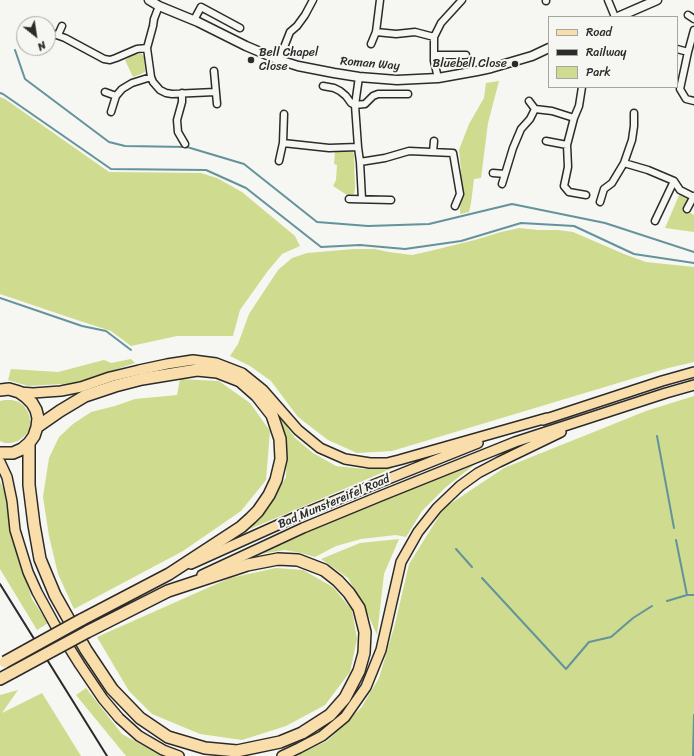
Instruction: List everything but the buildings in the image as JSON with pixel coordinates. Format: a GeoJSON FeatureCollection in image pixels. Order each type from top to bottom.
{"type":"FeatureCollection","features":[{"type":"Feature","properties":{"kind":"highway"},"geometry":{"type":"LineString","coordinates":[[37,427],[85,396],[142,379],[197,370],[217,372],[240,381],[257,396],[272,415],[280,439],[282,459],[276,480],[269,495],[258,511],[241,527],[169,574]]}},
{"type":"Feature","properties":{"kind":"highway"},"geometry":{"type":"LineString","coordinates":[[0,453],[13,453],[22,449],[29,443],[34,436],[38,418],[32,403],[26,397],[7,389]]}},
{"type":"Feature","properties":{"kind":"highway"},"geometry":{"type":"LineString","coordinates":[[29,443],[29,485],[40,559],[58,600],[86,650],[112,689],[140,718],[168,737],[205,748],[237,751],[263,746],[280,742],[302,733],[330,715],[345,698],[359,671],[364,653],[366,632],[359,608],[349,593],[338,581],[324,570],[298,560],[278,559],[247,565],[168,591]]}},
{"type":"Feature","properties":{"kind":"highway","name":"Bad Munstereifel Road"},"geometry":{"type":"LineString","coordinates":[[2,664],[80,620],[169,574]]}},
{"type":"Feature","properties":{"kind":"highway","name":"Bad Munstereifel Road"},"geometry":{"type":"LineString","coordinates":[[0,679],[87,632],[168,591]]}},
{"type":"Feature","properties":{"kind":"main road"},"geometry":{"type":"LineString","coordinates":[[7,389],[33,393],[61,391],[110,377],[167,364],[193,360],[216,363],[242,373],[263,390],[298,430],[320,448],[345,459],[370,463],[387,463],[399,460],[547,418]]}},
{"type":"Feature","properties":{"kind":"main road","name":"Bad Munstereifel Road"},"geometry":{"type":"LineString","coordinates":[[169,574],[300,515],[456,451],[547,418],[694,372]]}},
{"type":"Feature","properties":{"kind":"main road","name":"Bad Munstereifel Road"},"geometry":{"type":"LineString","coordinates":[[168,591],[303,528],[515,442],[694,385]]}},
{"type":"Feature","properties":{"kind":"main road"},"geometry":{"type":"LineString","coordinates":[[282,756],[322,736],[345,717],[366,687],[381,650],[401,562],[418,532],[437,508],[460,486],[478,473],[592,418]]}},
{"type":"Feature","properties":{"kind":"main road"},"geometry":{"type":"LineString","coordinates":[[0,462],[7,477],[15,530],[28,572],[37,592],[80,665],[103,699],[119,718],[140,736],[163,750],[179,756]]}},
{"type":"Feature","properties":{"kind":"street","name":"Roman Way"},"geometry":{"type":"LineString","coordinates":[[149,0],[194,20],[246,46],[280,60],[298,66],[359,77],[397,80],[438,78],[491,68],[532,56],[548,48]]}},
{"type":"Feature","properties":{"kind":"street"},"geometry":{"type":"LineString","coordinates":[[280,60],[290,32],[297,26],[305,15],[313,0]]}},
{"type":"Feature","properties":{"kind":"street"},"geometry":{"type":"LineString","coordinates":[[371,44],[376,32],[380,0]]}},
{"type":"Feature","properties":{"kind":"street"},"geometry":{"type":"LineString","coordinates":[[438,78],[434,61],[434,36],[441,23],[462,0]]}},
{"type":"Feature","properties":{"kind":"street"},"geometry":{"type":"LineString","coordinates":[[608,0],[616,16]]}},
{"type":"Feature","properties":{"kind":"street"},"geometry":{"type":"LineString","coordinates":[[619,16],[657,0]]}},
{"type":"Feature","properties":{"kind":"street"},"geometry":{"type":"LineString","coordinates":[[160,6],[154,19],[147,48],[153,82],[160,90],[166,93],[216,92]]}},
{"type":"Feature","properties":{"kind":"street"},"geometry":{"type":"LineString","coordinates":[[194,20],[201,7],[240,28]]}},
{"type":"Feature","properties":{"kind":"street"},"geometry":{"type":"LineString","coordinates":[[688,15],[694,19]]}},
{"type":"Feature","properties":{"kind":"street"},"geometry":{"type":"LineString","coordinates":[[62,26],[58,35],[104,59],[110,60],[137,49],[147,48]]}},
{"type":"Feature","properties":{"kind":"street"},"geometry":{"type":"LineString","coordinates":[[694,30],[680,89],[686,99],[694,101]]}},
{"type":"Feature","properties":{"kind":"street"},"geometry":{"type":"LineString","coordinates":[[376,32],[396,34],[414,32],[434,36]]}},
{"type":"Feature","properties":{"kind":"street"},"geometry":{"type":"LineString","coordinates":[[678,49],[688,52]]}},
{"type":"Feature","properties":{"kind":"street"},"geometry":{"type":"LineString","coordinates":[[434,55],[466,55]]}},
{"type":"Feature","properties":{"kind":"street"},"geometry":{"type":"LineString","coordinates":[[214,71],[217,104]]}},
{"type":"Feature","properties":{"kind":"street"},"geometry":{"type":"LineString","coordinates":[[111,112],[116,96],[122,89],[132,83],[151,77]]}},
{"type":"Feature","properties":{"kind":"street"},"geometry":{"type":"LineString","coordinates":[[359,77],[355,105],[362,199]]}},
{"type":"Feature","properties":{"kind":"street"},"geometry":{"type":"LineString","coordinates":[[323,86],[340,91],[351,103],[355,105],[365,104],[373,96],[378,94],[408,94]]}},
{"type":"Feature","properties":{"kind":"street"},"geometry":{"type":"LineString","coordinates":[[583,88],[567,145],[568,168],[564,186],[569,192],[586,194]]}},
{"type":"Feature","properties":{"kind":"street"},"geometry":{"type":"LineString","coordinates":[[105,92],[116,96]]}},
{"type":"Feature","properties":{"kind":"street"},"geometry":{"type":"LineString","coordinates":[[182,93],[182,102],[177,120],[178,132],[185,144]]}},
{"type":"Feature","properties":{"kind":"street"},"geometry":{"type":"LineString","coordinates":[[529,101],[535,109],[552,111],[574,118]]}},
{"type":"Feature","properties":{"kind":"street"},"geometry":{"type":"LineString","coordinates":[[502,184],[513,148],[522,129],[530,119],[535,109]]}},
{"type":"Feature","properties":{"kind":"street"},"geometry":{"type":"LineString","coordinates":[[600,202],[604,190],[612,183],[624,163],[632,140],[634,113]]}},
{"type":"Feature","properties":{"kind":"street"},"geometry":{"type":"LineString","coordinates":[[279,161],[283,143],[284,114]]}},
{"type":"Feature","properties":{"kind":"street"},"geometry":{"type":"LineString","coordinates":[[433,152],[434,141]]}},
{"type":"Feature","properties":{"kind":"street"},"geometry":{"type":"LineString","coordinates":[[546,141],[567,145]]}},
{"type":"Feature","properties":{"kind":"street"},"geometry":{"type":"LineString","coordinates":[[283,143],[329,148],[358,147]]}},
{"type":"Feature","properties":{"kind":"street"},"geometry":{"type":"LineString","coordinates":[[360,162],[384,158],[409,151],[453,153],[460,194],[455,206]]}},
{"type":"Feature","properties":{"kind":"street"},"geometry":{"type":"LineString","coordinates":[[624,163],[648,170],[674,181],[680,190],[694,197],[687,209]]}},
{"type":"Feature","properties":{"kind":"street"},"geometry":{"type":"LineString","coordinates":[[492,173],[505,174]]}},
{"type":"Feature","properties":{"kind":"street"},"geometry":{"type":"LineString","coordinates":[[655,221],[674,181]]}},
{"type":"Feature","properties":{"kind":"street"},"geometry":{"type":"LineString","coordinates":[[349,199],[392,200]]}},
{"type":"Feature","properties":{"kind":"green space"},"geometry":{"type":"Polygon","coordinates":[[[142,54],[144,57],[145,72],[133,77],[125,60],[133,55],[142,54]]]}},
{"type":"Feature","properties":{"kind":"green space"},"geometry":{"type":"Polygon","coordinates":[[[499,81],[488,123],[481,178],[474,179],[469,212],[460,214],[461,169],[459,150],[469,124],[484,98],[486,83],[499,81]]]}},
{"type":"Feature","properties":{"kind":"green space"},"geometry":{"type":"Polygon","coordinates":[[[0,97],[109,172],[201,173],[217,178],[242,192],[295,236],[300,246],[282,254],[267,272],[240,310],[233,336],[177,336],[131,346],[111,331],[0,294],[0,97]]]}},
{"type":"Feature","properties":{"kind":"green space"},"geometry":{"type":"Polygon","coordinates":[[[335,151],[353,152],[354,194],[347,195],[333,186],[336,180],[337,165],[334,164],[335,151]]]}},
{"type":"Feature","properties":{"kind":"green space"},"geometry":{"type":"Polygon","coordinates":[[[680,193],[687,197],[688,201],[686,210],[694,215],[694,232],[665,228],[680,193]]]}},
{"type":"Feature","properties":{"kind":"green space"},"geometry":{"type":"Polygon","coordinates":[[[519,228],[573,232],[646,262],[694,267],[694,362],[668,368],[392,451],[357,453],[328,440],[298,417],[271,381],[250,366],[230,356],[238,344],[249,314],[278,270],[292,258],[307,253],[354,249],[374,249],[412,255],[519,228]]]}},
{"type":"Feature","properties":{"kind":"green space"},"geometry":{"type":"Polygon","coordinates":[[[131,359],[135,363],[77,383],[28,386],[8,380],[11,369],[58,372],[104,360],[111,363],[131,359]]]}},
{"type":"Feature","properties":{"kind":"green space"},"geometry":{"type":"Polygon","coordinates":[[[180,379],[219,381],[250,403],[270,431],[266,480],[241,511],[183,551],[74,609],[58,574],[49,536],[43,497],[49,458],[59,437],[73,424],[91,412],[135,399],[177,395],[180,379]]]}},
{"type":"Feature","properties":{"kind":"green space"},"geometry":{"type":"Polygon","coordinates":[[[694,396],[694,756],[295,756],[327,741],[361,708],[379,678],[395,624],[409,564],[444,508],[504,468],[646,411],[694,396]]]}},
{"type":"Feature","properties":{"kind":"green space"},"geometry":{"type":"Polygon","coordinates":[[[5,400],[19,402],[28,412],[30,419],[28,432],[18,441],[11,443],[0,441],[0,401],[5,400]]]}},
{"type":"Feature","properties":{"kind":"green space"},"geometry":{"type":"Polygon","coordinates":[[[281,418],[295,438],[313,453],[336,466],[364,469],[393,468],[250,529],[269,506],[286,477],[287,444],[281,418]]]}},
{"type":"Feature","properties":{"kind":"green space"},"geometry":{"type":"Polygon","coordinates":[[[479,461],[446,487],[422,511],[406,537],[396,535],[361,539],[336,546],[315,557],[285,550],[260,554],[344,515],[479,461]]]}},
{"type":"Feature","properties":{"kind":"green space"},"geometry":{"type":"Polygon","coordinates":[[[0,481],[4,491],[20,562],[32,599],[48,623],[37,630],[0,569],[0,481]]]}},
{"type":"Feature","properties":{"kind":"green space"},"geometry":{"type":"Polygon","coordinates":[[[399,539],[384,574],[377,635],[366,610],[348,578],[321,559],[360,543],[399,539]]]}},
{"type":"Feature","properties":{"kind":"green space"},"geometry":{"type":"Polygon","coordinates":[[[276,568],[303,570],[333,587],[352,610],[357,639],[350,672],[325,705],[286,726],[242,740],[200,734],[152,714],[129,691],[97,637],[230,578],[276,568]]]}},
{"type":"Feature","properties":{"kind":"green space"},"geometry":{"type":"Polygon","coordinates":[[[86,688],[122,734],[162,756],[126,756],[76,695],[86,688]]]}},
{"type":"Feature","properties":{"kind":"green space"},"geometry":{"type":"Polygon","coordinates":[[[18,690],[2,713],[42,693],[81,756],[0,756],[0,695],[18,690]]]}},
{"type":"Feature","properties":{"kind":"waterway"},"geometry":{"type":"LineString","coordinates":[[15,50],[25,79],[109,142],[125,146],[187,147],[244,164],[317,222],[368,226],[429,224],[512,204],[605,223],[694,252]]}},
{"type":"Feature","properties":{"kind":"waterway"},"geometry":{"type":"LineString","coordinates":[[0,93],[111,169],[206,170],[246,188],[321,247],[360,245],[405,249],[461,241],[521,223],[574,226],[634,254],[694,263]]}},
{"type":"Feature","properties":{"kind":"waterway"},"geometry":{"type":"LineString","coordinates":[[0,298],[82,326],[106,331],[131,350]]}},
{"type":"Feature","properties":{"kind":"waterway"},"geometry":{"type":"LineString","coordinates":[[657,436],[674,528]]}},
{"type":"Feature","properties":{"kind":"waterway"},"geometry":{"type":"LineString","coordinates":[[676,540],[687,595]]}},
{"type":"Feature","properties":{"kind":"waterway"},"geometry":{"type":"LineString","coordinates":[[456,549],[472,567]]}},
{"type":"Feature","properties":{"kind":"waterway"},"geometry":{"type":"LineString","coordinates":[[482,578],[566,669],[589,642],[611,637],[633,618],[652,606]]}},
{"type":"Feature","properties":{"kind":"waterway"},"geometry":{"type":"LineString","coordinates":[[667,601],[687,595],[694,595]]}},
{"type":"Feature","properties":{"kind":"waterway"},"geometry":{"type":"LineString","coordinates":[[693,756],[694,715]]}},
{"type":"Feature","properties":{"kind":"railway"},"geometry":{"type":"LineString","coordinates":[[0,584],[107,756]]}},
{"type":"Feature","properties":{"kind":"place","name":"Bell Chapel Close"},"geometry":{"type":"Point","coordinates":[251,60]}},
{"type":"Feature","properties":{"kind":"place","name":"Bluebell Close"},"geometry":{"type":"Point","coordinates":[515,64]}}]}
